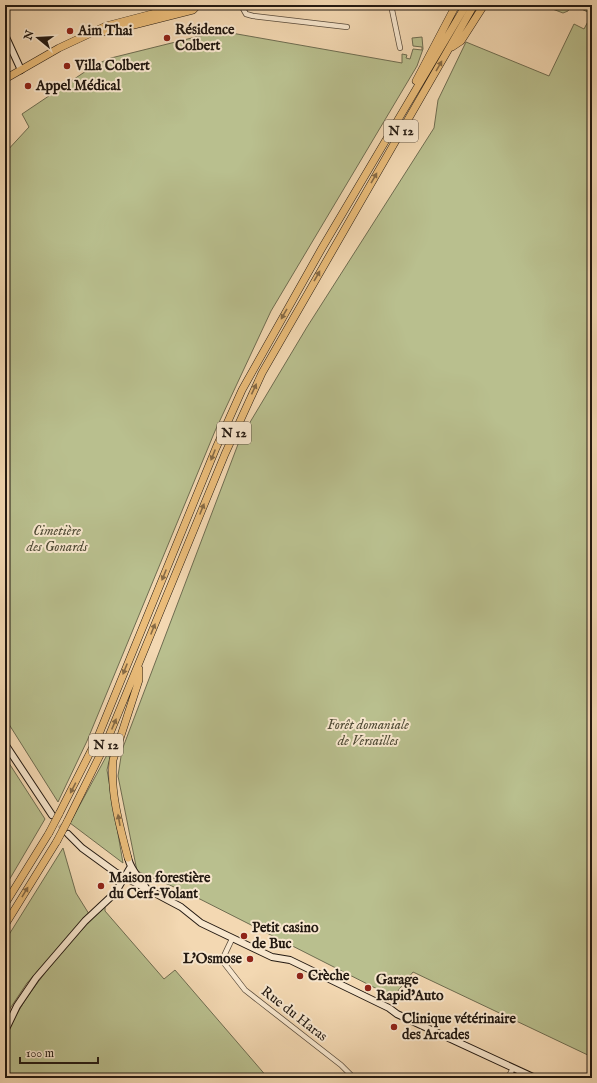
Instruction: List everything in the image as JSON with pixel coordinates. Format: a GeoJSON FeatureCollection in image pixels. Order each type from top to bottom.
{"type":"FeatureCollection","features":[{"type":"Feature","properties":{"kind":"main road"},"geometry":{"type":"LineString","coordinates":[[5,79],[59,48],[95,33],[114,30],[186,5]]}},
{"type":"Feature","properties":{"kind":"main road"},"geometry":{"type":"LineString","coordinates":[[169,10],[192,10],[197,5]]}},
{"type":"Feature","properties":{"kind":"main road"},"geometry":{"type":"LineString","coordinates":[[407,104],[410,92],[456,5]]}},
{"type":"Feature","properties":{"kind":"main road","name":"N 12"},"geometry":{"type":"LineString","coordinates":[[5,904],[49,833],[56,814],[97,739],[210,461],[242,390],[322,248],[466,5]]}},
{"type":"Feature","properties":{"kind":"main road","name":"N 12"},"geometry":{"type":"LineString","coordinates":[[5,925],[67,822],[106,743],[225,454],[262,373],[474,5]]}},
{"type":"Feature","properties":{"kind":"main road"},"geometry":{"type":"LineString","coordinates":[[449,50],[461,41],[484,5]]}},
{"type":"Feature","properties":{"kind":"main road"},"geometry":{"type":"LineString","coordinates":[[5,35],[21,70]]}},
{"type":"Feature","properties":{"kind":"main road"},"geometry":{"type":"LineString","coordinates":[[139,665],[139,680],[115,754],[112,773],[120,826],[130,868],[144,884],[147,890]]}},
{"type":"Feature","properties":{"kind":"main road"},"geometry":{"type":"LineString","coordinates":[[5,744],[56,814]]}},
{"type":"Feature","properties":{"kind":"main road"},"geometry":{"type":"LineString","coordinates":[[68,834],[88,852],[125,878],[180,907],[201,923],[272,957],[290,960],[388,1008],[402,1017],[535,1078]]}},
{"type":"Feature","properties":{"kind":"main road"},"geometry":{"type":"LineString","coordinates":[[5,1031],[17,1006],[36,978],[85,921],[115,893],[130,868]]}},
{"type":"Feature","properties":{"kind":"street"},"geometry":{"type":"LineString","coordinates":[[241,5],[246,14],[252,16],[347,27]]}},
{"type":"Feature","properties":{"kind":"street"},"geometry":{"type":"LineString","coordinates":[[391,5],[400,48]]}},
{"type":"Feature","properties":{"kind":"street","name":"Rue du Haras"},"geometry":{"type":"LineString","coordinates":[[232,939],[223,958],[224,963],[246,990],[341,1065],[354,1078]]}},
{"type":"Feature","properties":{"kind":"street"},"geometry":{"type":"LineString","coordinates":[[508,1078],[513,1068]]}},
{"type":"Feature","properties":{"kind":"green space"},"geometry":{"type":"Polygon","coordinates":[[[542,5],[572,5],[568,11],[563,13],[542,5]]]}},
{"type":"Feature","properties":{"kind":"green space"},"geometry":{"type":"Polygon","coordinates":[[[573,5],[592,5],[592,14],[573,5]]]}},
{"type":"Feature","properties":{"kind":"green space","name":"Forêt domaniale de Versailles"},"geometry":{"type":"Polygon","coordinates":[[[592,14],[592,1057],[413,972],[393,997],[188,893],[137,871],[118,776],[122,750],[240,439],[307,327],[434,128],[438,100],[466,42],[549,76],[574,24],[584,29],[592,14]]]}},
{"type":"Feature","properties":{"kind":"green space","name":"Cimetière des Gonards"},"geometry":{"type":"Polygon","coordinates":[[[220,31],[402,63],[402,54],[407,55],[406,58],[410,59],[413,49],[422,50],[422,47],[413,46],[412,38],[422,37],[423,49],[417,66],[271,311],[215,431],[87,741],[58,802],[5,718],[5,153],[29,127],[22,114],[95,65],[111,58],[220,31]]]}},
{"type":"Feature","properties":{"kind":"green space"},"geometry":{"type":"Polygon","coordinates":[[[107,755],[110,757],[107,770],[123,863],[70,823],[107,755]]]}},
{"type":"Feature","properties":{"kind":"green space"},"geometry":{"type":"Polygon","coordinates":[[[5,757],[45,819],[5,887],[5,757]]]}},
{"type":"Feature","properties":{"kind":"green space"},"geometry":{"type":"Polygon","coordinates":[[[63,848],[76,893],[89,914],[27,983],[5,1016],[5,941],[63,848]]]}},
{"type":"Feature","properties":{"kind":"green space"},"geometry":{"type":"Polygon","coordinates":[[[105,906],[105,911],[164,979],[175,970],[268,1078],[5,1078],[5,1044],[9,1029],[19,1011],[31,991],[46,971],[105,906]]]}},
{"type":"Feature","properties":{"kind":"tunnel"},"geometry":{"type":"LineString","coordinates":[[54,818],[68,834]]}},
{"type":"Feature","properties":{"kind":"place","name":"Aim Thai"},"geometry":{"type":"Point","coordinates":[70,31]}},
{"type":"Feature","properties":{"kind":"place","name":"Résidence Colbert"},"geometry":{"type":"Point","coordinates":[167,38]}},
{"type":"Feature","properties":{"kind":"place","name":"Villa Colbert"},"geometry":{"type":"Point","coordinates":[67,66]}},
{"type":"Feature","properties":{"kind":"place","name":"Appel Médical"},"geometry":{"type":"Point","coordinates":[28,86]}},
{"type":"Feature","properties":{"kind":"place","name":"Maison forestière du Cerf-Volant"},"geometry":{"type":"Point","coordinates":[101,886]}},
{"type":"Feature","properties":{"kind":"place","name":"Petit casino de Buc"},"geometry":{"type":"Point","coordinates":[244,936]}},
{"type":"Feature","properties":{"kind":"place","name":"L'Osmose"},"geometry":{"type":"Point","coordinates":[250,959]}},
{"type":"Feature","properties":{"kind":"place","name":"Crèche"},"geometry":{"type":"Point","coordinates":[300,976]}},
{"type":"Feature","properties":{"kind":"place","name":"Garage Rapid'Auto"},"geometry":{"type":"Point","coordinates":[368,988]}},
{"type":"Feature","properties":{"kind":"place","name":"Clinique vétérinaire des Arcades"},"geometry":{"type":"Point","coordinates":[394,1027]}}]}
